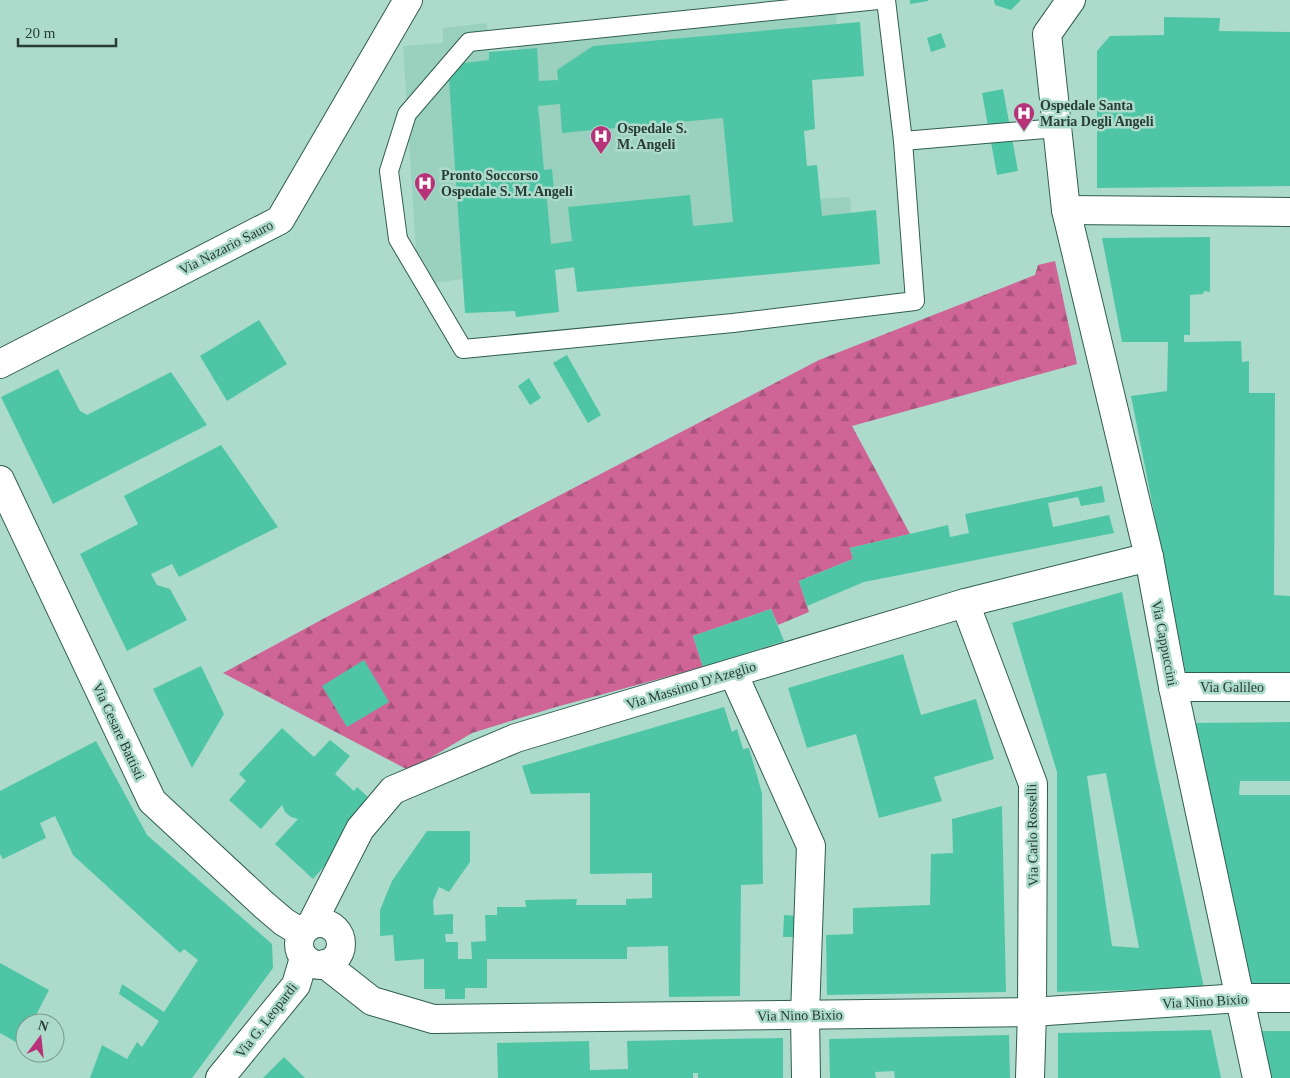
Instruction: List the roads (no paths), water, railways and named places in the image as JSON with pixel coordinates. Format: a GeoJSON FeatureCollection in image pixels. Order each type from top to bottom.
{"type":"FeatureCollection","features":[{"type":"Feature","properties":{"kind":"street","name":"Via Nazario Sauro"},"geometry":{"type":"LineString","coordinates":[[0,364],[280,220],[408,0]]}},
{"type":"Feature","properties":{"kind":"street","name":"Via Cappuccini"},"geometry":{"type":"LineString","coordinates":[[1071,0],[1047,34],[1066,210],[1149,557],[1173,687],[1240,998],[1252,1076]]}},
{"type":"Feature","properties":{"kind":"street"},"geometry":{"type":"LineString","coordinates":[[1066,210],[1290,212]]}},
{"type":"Feature","properties":{"kind":"street","name":"Via Cesare Battisti"},"geometry":{"type":"LineString","coordinates":[[0,480],[152,801],[264,905],[311,945]]}},
{"type":"Feature","properties":{"kind":"street","name":"Via Massimo D'Azeglio"},"geometry":{"type":"LineString","coordinates":[[311,945],[360,829],[393,790],[516,738],[965,603],[1149,557]]}},
{"type":"Feature","properties":{"kind":"street","name":"Via Carlo Rosselli"},"geometry":{"type":"LineString","coordinates":[[965,603],[1034,784],[1030,1078]]}},
{"type":"Feature","properties":{"kind":"street"},"geometry":{"type":"LineString","coordinates":[[733,673],[811,846],[805,1015],[806,1078]]}},
{"type":"Feature","properties":{"kind":"street","name":"Via Galileo"},"geometry":{"type":"LineString","coordinates":[[1173,687],[1290,687]]}},
{"type":"Feature","properties":{"kind":"street","name":"Via Nino Bixio"},"geometry":{"type":"LineString","coordinates":[[311,945],[372,1001],[433,1019],[1032,1012],[1240,998],[1290,998]]}},
{"type":"Feature","properties":{"kind":"street","name":"Via G. Leopardi"},"geometry":{"type":"LineString","coordinates":[[220,1078],[296,985],[311,945]]}},
{"type":"Feature","properties":{"kind":"lane"},"geometry":{"type":"LineString","coordinates":[[878,0],[469,42],[407,114],[389,171],[398,239],[463,349],[733,323],[915,301],[903,141],[886,0]]}},
{"type":"Feature","properties":{"kind":"lane"},"geometry":{"type":"LineString","coordinates":[[903,141],[1057,128]]}},
{"type":"Feature","properties":{"kind":"place","name":"Ospedale Santa Maria Degli Angeli"},"geometry":{"type":"Point","coordinates":[1024,132]}},
{"type":"Feature","properties":{"kind":"place","name":"Ospedale S. M. Angeli"},"geometry":{"type":"Point","coordinates":[601,155]}},
{"type":"Feature","properties":{"kind":"place","name":"Pronto Soccorso Ospedale S. M. Angeli"},"geometry":{"type":"Point","coordinates":[425,202]}}]}
